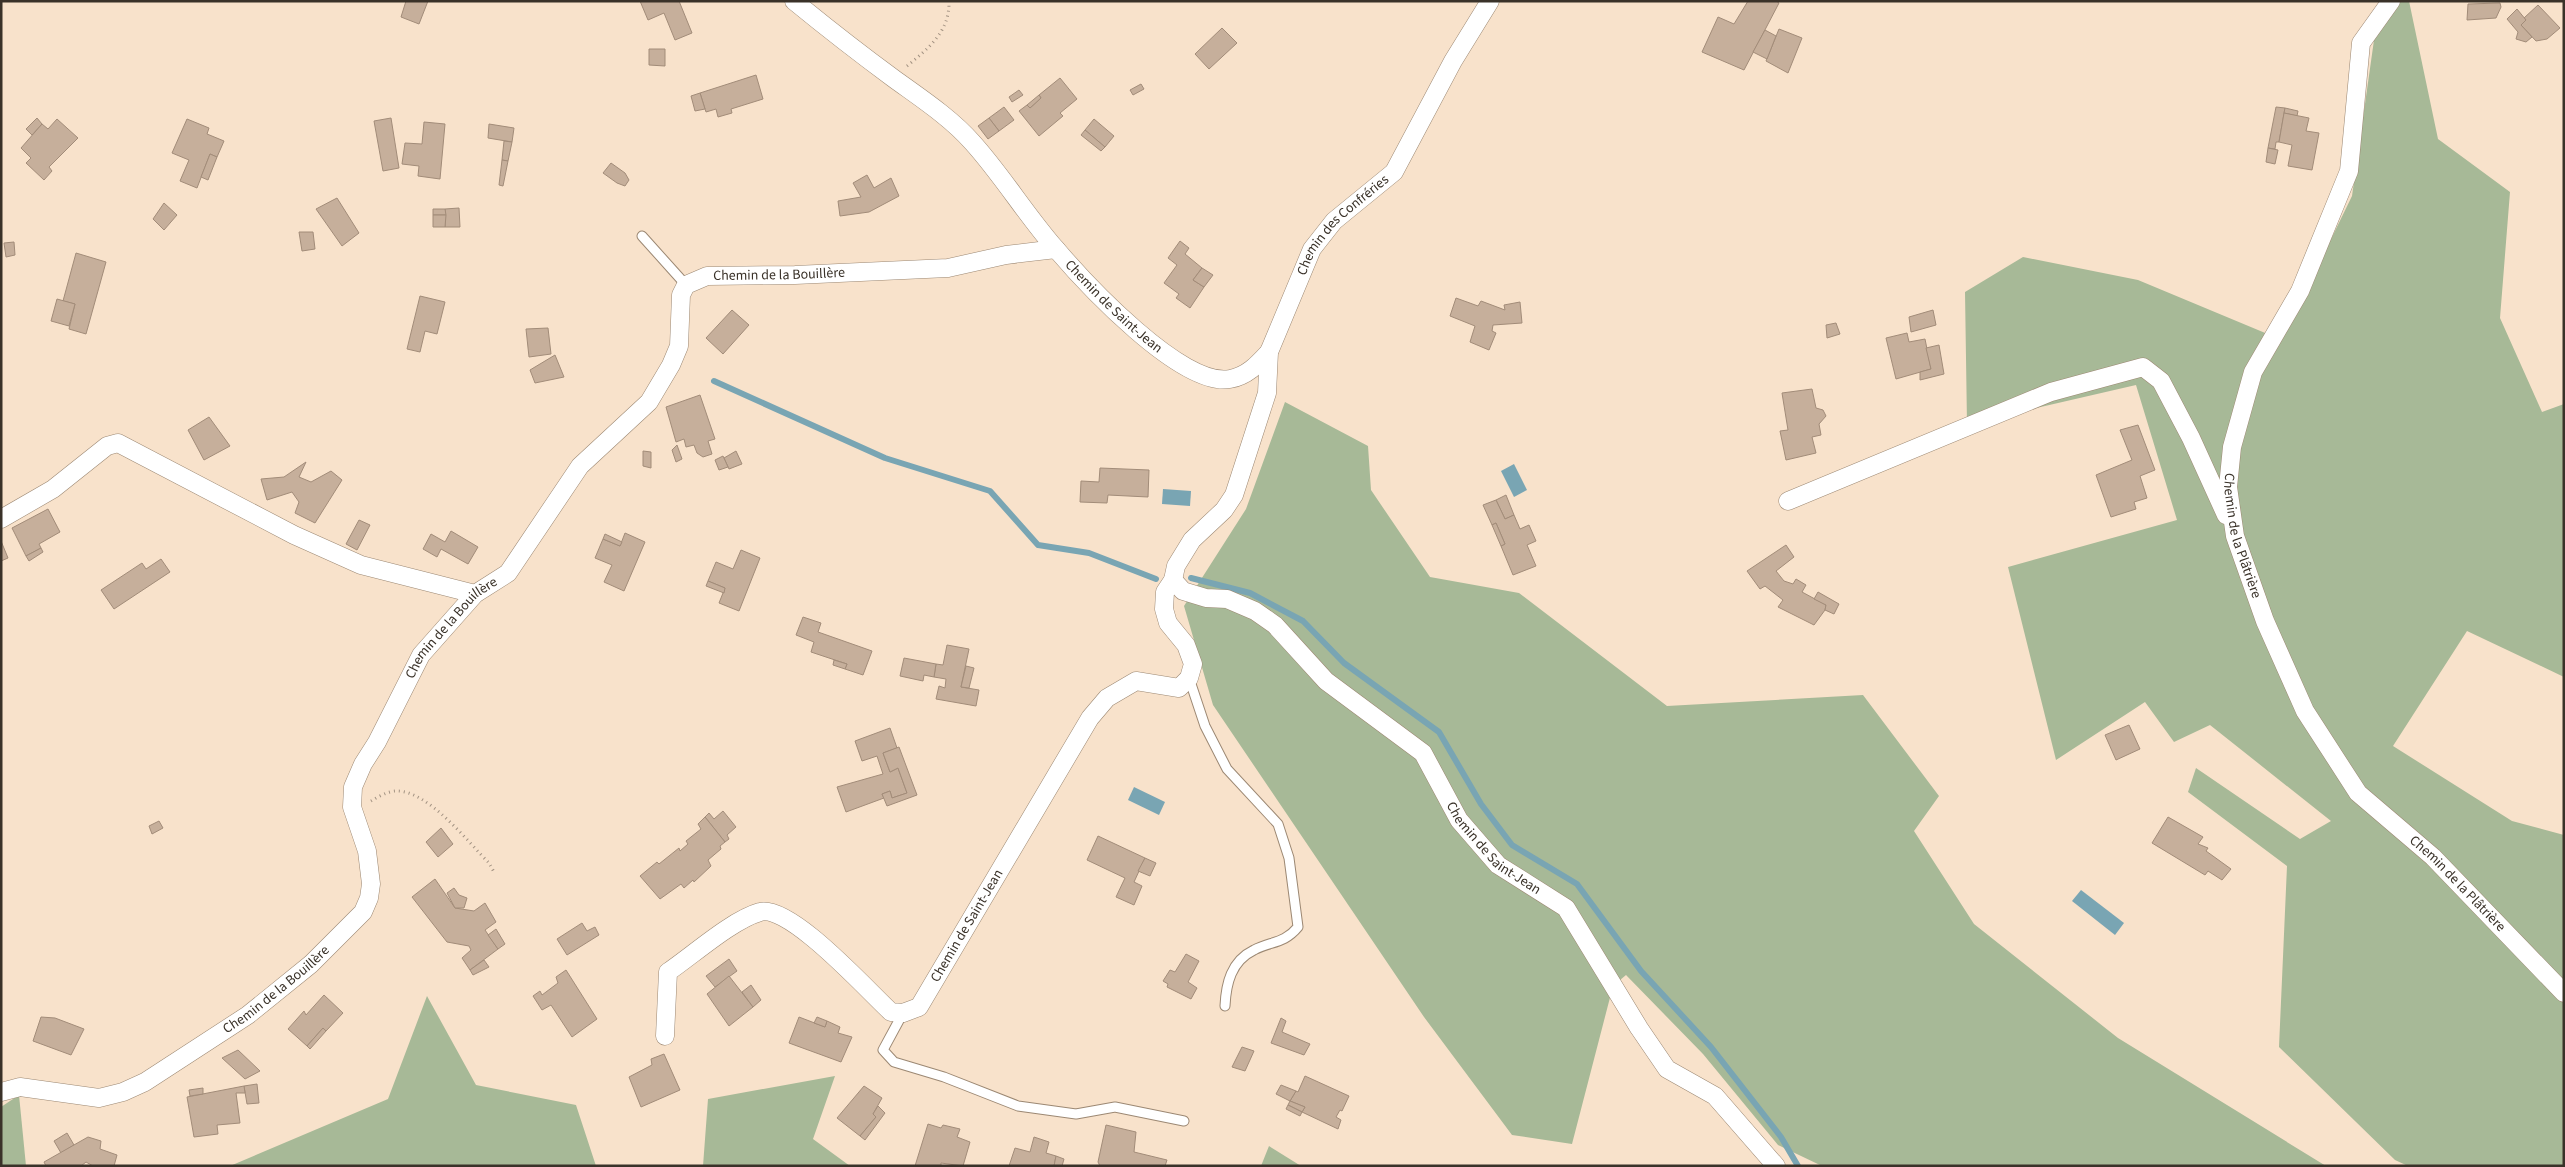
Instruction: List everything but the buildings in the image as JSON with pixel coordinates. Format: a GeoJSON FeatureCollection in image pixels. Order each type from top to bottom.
{"type":"FeatureCollection","features":[{"type":"Feature","properties":{"kind":"street","name":"Chemin de Saint-Jean"},"geometry":{"type":"LineString","coordinates":[[794,1],[922,98],[971,141],[1056,249],[1131,326],[1186,368],[1204,376],[1228,380],[1250,372],[1269,352]]}},
{"type":"Feature","properties":{"kind":"street","name":"Chemin des Confréries"},"geometry":{"type":"LineString","coordinates":[[1269,352],[1312,249],[1334,221],[1394,172],[1453,61],[1490,1]]}},
{"type":"Feature","properties":{"kind":"street","name":"Chemin de la Plâtrière"},"geometry":{"type":"LineString","coordinates":[[2391,1],[2361,43],[2348,171],[2300,292],[2253,372],[2232,447],[2228,487],[2235,536],[2265,620],[2305,711],[2358,793],[2434,857],[2564,993]]}},
{"type":"Feature","properties":{"kind":"street","name":"Chemin de la Bouillère"},"geometry":{"type":"LineString","coordinates":[[1,1092],[20,1087],[99,1098],[123,1092],[145,1082],[248,1016],[311,964],[363,912],[369,898],[367,851],[352,807],[352,800],[353,787],[363,764],[377,742],[421,655],[475,594],[508,573],[580,466],[649,402],[671,365],[679,346],[681,295],[686,285],[707,276],[795,275],[948,268],[1006,255],[1056,249]]}},
{"type":"Feature","properties":{"kind":"street"},"geometry":{"type":"LineString","coordinates":[[1189,678],[1193,664],[1186,645],[1168,623],[1164,609],[1165,592],[1173,580],[1176,566],[1192,540],[1224,510],[1234,495],[1267,393],[1269,352]]}},
{"type":"Feature","properties":{"kind":"street"},"geometry":{"type":"LineString","coordinates":[[1788,501],[2051,392],[2143,367],[2161,381],[2191,438],[2235,536]]}},
{"type":"Feature","properties":{"kind":"street"},"geometry":{"type":"LineString","coordinates":[[1,519],[53,489],[107,446],[118,443],[294,535],[360,565],[475,594]]}},
{"type":"Feature","properties":{"kind":"street","name":"Chemin de Saint-Jean"},"geometry":{"type":"LineString","coordinates":[[1173,580],[1183,591],[1206,598],[1227,599],[1255,611],[1275,625],[1326,680],[1423,753],[1459,820],[1498,865],[1566,908],[1639,1028],[1667,1069],[1715,1096],[1776,1166]]}},
{"type":"Feature","properties":{"kind":"street","name":"Chemin de Saint-Jean"},"geometry":{"type":"LineString","coordinates":[[903,1013],[919,1007],[1090,718],[1107,698],[1136,681],[1179,688],[1189,678]]}},
{"type":"Feature","properties":{"kind":"street"},"geometry":{"type":"LineString","coordinates":[[665,1036],[668,972],[746,918],[763,911],[785,917],[805,930],[890,1012],[903,1013]]}},
{"type":"Feature","properties":{"kind":"lane"},"geometry":{"type":"LineString","coordinates":[[642,236],[686,285]]}},
{"type":"Feature","properties":{"kind":"lane"},"geometry":{"type":"LineString","coordinates":[[1189,678],[1205,726],[1227,769],[1278,824],[1289,858],[1298,927],[1289,938],[1252,950],[1232,970],[1226,988],[1225,1006]]}},
{"type":"Feature","properties":{"kind":"lane"},"geometry":{"type":"LineString","coordinates":[[903,1013],[883,1050],[894,1062],[944,1078],[1018,1106],[1076,1114],[1115,1107],[1184,1121]]}},
{"type":"Feature","properties":{"kind":"path"},"geometry":{"type":"LineString","coordinates":[[894,78],[938,37],[946,26],[949,1]]}},
{"type":"Feature","properties":{"kind":"path"},"geometry":{"type":"LineString","coordinates":[[352,800],[371,800],[395,791],[419,798],[434,808],[489,863],[494,872]]}},
{"type":"Feature","properties":{"kind":"green space"},"geometry":{"type":"Polygon","coordinates":[[[2400,1],[2409,1],[2438,139],[2510,192],[2500,318],[2542,412],[2564,404],[2564,677],[2467,631],[2393,746],[2512,821],[2564,835],[2564,1166],[2408,1166],[2395,1160],[2279,1047],[2287,866],[2188,792],[2196,768],[2300,839],[2331,821],[2210,725],[2174,742],[2145,702],[2056,760],[2008,567],[2177,520],[2136,385],[1967,424],[1965,292],[2023,257],[2138,280],[2282,340],[2352,196],[2375,33],[2400,1]]]}},
{"type":"Feature","properties":{"kind":"green space"},"geometry":{"type":"Polygon","coordinates":[[[1285,402],[1368,446],[1371,490],[1430,577],[1519,593],[1667,706],[1863,695],[1939,796],[1914,831],[1974,924],[2118,1038],[2326,1166],[1822,1166],[1778,1145],[1703,1054],[1626,975],[1613,986],[1572,1144],[1512,1135],[1424,1017],[1213,705],[1184,606],[1246,509],[1285,402]]]}},
{"type":"Feature","properties":{"kind":"green space"},"geometry":{"type":"Polygon","coordinates":[[[427,996],[476,1085],[576,1105],[596,1166],[230,1166],[388,1099],[427,996]]]}},
{"type":"Feature","properties":{"kind":"green space"},"geometry":{"type":"Polygon","coordinates":[[[835,1076],[813,1139],[850,1166],[703,1166],[708,1099],[835,1076]]]}},
{"type":"Feature","properties":{"kind":"green space"},"geometry":{"type":"Polygon","coordinates":[[[19,1095],[26,1166],[1,1166],[1,1107],[19,1095]]]}},
{"type":"Feature","properties":{"kind":"green space"},"geometry":{"type":"Polygon","coordinates":[[[1269,1146],[1301,1166],[1261,1166],[1269,1146]]]}},
{"type":"Feature","properties":{"kind":"water"},"geometry":{"type":"Polygon","coordinates":[[[1514,464],[1527,490],[1514,497],[1501,471],[1514,464]]]}},
{"type":"Feature","properties":{"kind":"water"},"geometry":{"type":"Polygon","coordinates":[[[1163,489],[1191,491],[1190,506],[1162,504],[1163,489]]]}},
{"type":"Feature","properties":{"kind":"water"},"geometry":{"type":"Polygon","coordinates":[[[1134,787],[1165,802],[1159,815],[1128,800],[1134,787]]]}},
{"type":"Feature","properties":{"kind":"water"},"geometry":{"type":"Polygon","coordinates":[[[2081,890],[2124,923],[2115,935],[2072,901],[2081,890]]]}},
{"type":"Feature","properties":{"kind":"waterway"},"geometry":{"type":"LineString","coordinates":[[714,381],[885,458],[990,491],[1038,545],[1089,553],[1156,579]]}},
{"type":"Feature","properties":{"kind":"waterway"},"geometry":{"type":"LineString","coordinates":[[1191,578],[1250,593],[1303,621],[1344,663],[1439,732],[1481,804],[1512,845],[1577,884],[1641,971],[1711,1047],[1781,1137],[1798,1166]]}}]}
